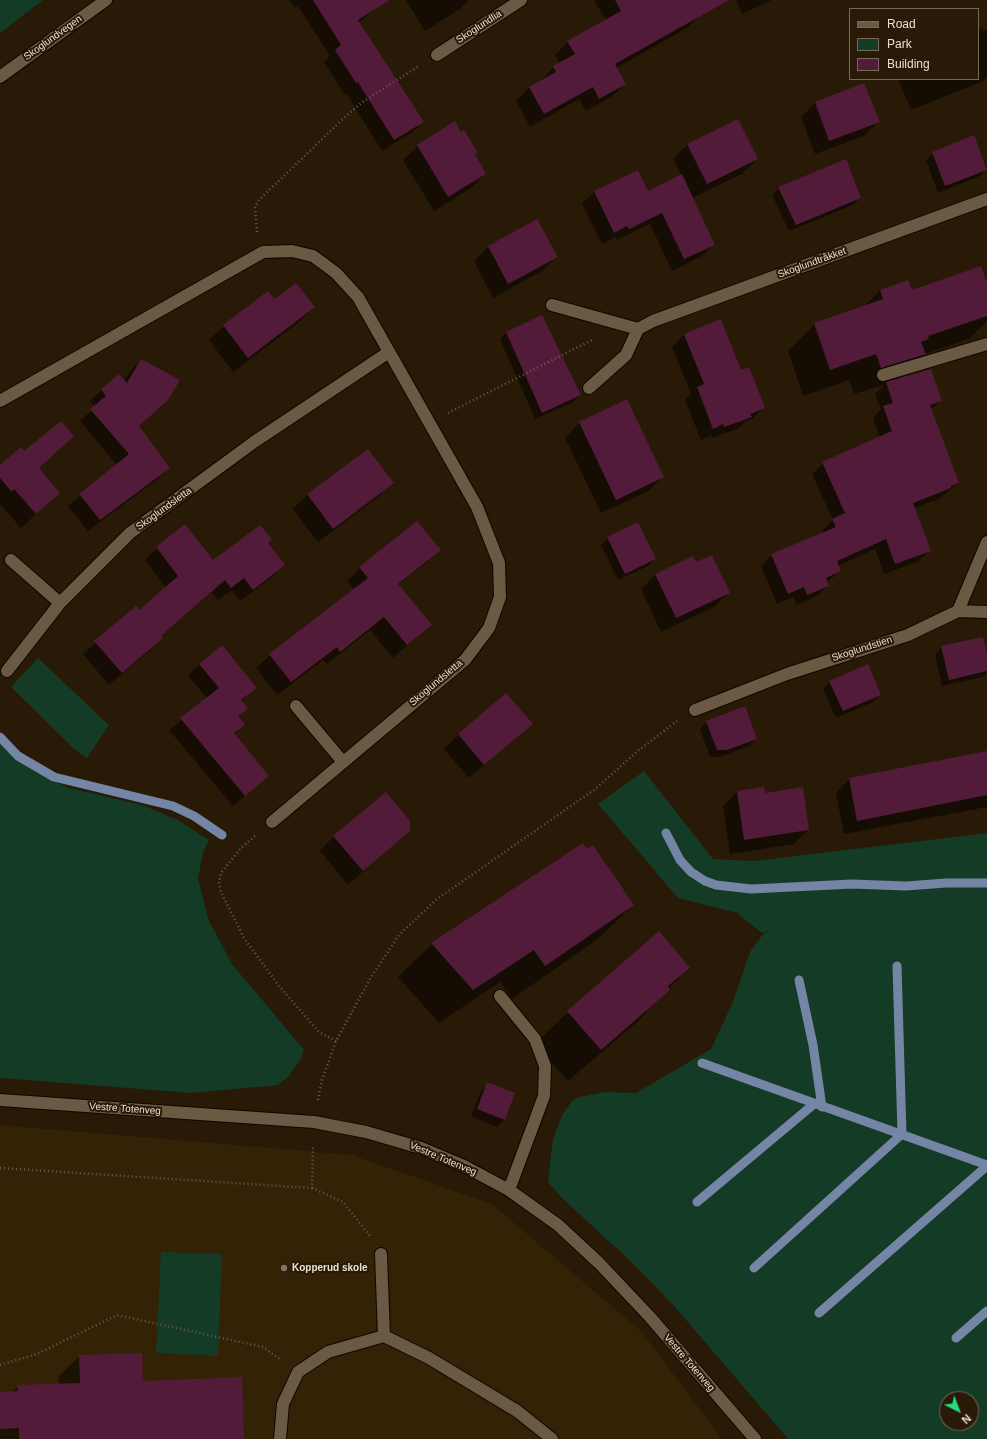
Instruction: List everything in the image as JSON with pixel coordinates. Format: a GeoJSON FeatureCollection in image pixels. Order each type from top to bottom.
{"type":"FeatureCollection","features":[{"type":"Feature","properties":{"kind":"street","name":"Skoglundvegen"},"geometry":{"type":"LineString","coordinates":[[0,78],[106,0]]}},
{"type":"Feature","properties":{"kind":"street","name":"Skoglundlia"},"geometry":{"type":"LineString","coordinates":[[437,55],[521,0]]}},
{"type":"Feature","properties":{"kind":"street","name":"Skoglundtråkket"},"geometry":{"type":"LineString","coordinates":[[638,329],[653,320],[987,199]]}},
{"type":"Feature","properties":{"kind":"street","name":"Skoglundsletta"},"geometry":{"type":"LineString","coordinates":[[0,401],[263,252],[292,252],[313,256],[336,273],[358,298],[428,424],[477,507],[499,562],[500,597],[489,628],[465,660],[272,822]]}},
{"type":"Feature","properties":{"kind":"street"},"geometry":{"type":"LineString","coordinates":[[552,305],[638,329],[626,355],[589,388]]}},
{"type":"Feature","properties":{"kind":"street"},"geometry":{"type":"LineString","coordinates":[[884,375],[987,344]]}},
{"type":"Feature","properties":{"kind":"street","name":"Skoglundsletta"},"geometry":{"type":"LineString","coordinates":[[7,671],[60,602],[130,533],[254,442],[389,352]]}},
{"type":"Feature","properties":{"kind":"street"},"geometry":{"type":"LineString","coordinates":[[987,542],[958,611],[987,612]]}},
{"type":"Feature","properties":{"kind":"street"},"geometry":{"type":"LineString","coordinates":[[11,560],[60,602]]}},
{"type":"Feature","properties":{"kind":"street","name":"Skoglundstien"},"geometry":{"type":"LineString","coordinates":[[695,710],[787,674],[908,635],[958,611]]}},
{"type":"Feature","properties":{"kind":"street"},"geometry":{"type":"LineString","coordinates":[[296,706],[343,762]]}},
{"type":"Feature","properties":{"kind":"street"},"geometry":{"type":"LineString","coordinates":[[500,996],[534,1039],[545,1066],[544,1096],[509,1190]]}},
{"type":"Feature","properties":{"kind":"street","name":"Vestre Totenveg"},"geometry":{"type":"LineString","coordinates":[[0,1100],[314,1122],[366,1132],[421,1148],[464,1166],[509,1190],[558,1225],[599,1263],[650,1317],[755,1439]]}},
{"type":"Feature","properties":{"kind":"street"},"geometry":{"type":"LineString","coordinates":[[381,1254],[384,1336]]}},
{"type":"Feature","properties":{"kind":"street"},"geometry":{"type":"LineString","coordinates":[[280,1439],[283,1404],[298,1372],[328,1352],[384,1336],[429,1358],[517,1411],[552,1439]]}},
{"type":"Feature","properties":{"kind":"path"},"geometry":{"type":"LineString","coordinates":[[263,252],[254,215],[255,207],[260,200],[347,115],[364,102],[437,55]]}},
{"type":"Feature","properties":{"kind":"path"},"geometry":{"type":"LineString","coordinates":[[428,424],[515,378],[586,342],[593,340]]}},
{"type":"Feature","properties":{"kind":"path"},"geometry":{"type":"LineString","coordinates":[[312,1188],[314,1122],[322,1080],[336,1041],[370,979],[399,935],[437,899],[594,790],[668,728],[695,710]]}},
{"type":"Feature","properties":{"kind":"path"},"geometry":{"type":"LineString","coordinates":[[272,822],[241,848],[228,863],[221,873],[219,883],[221,892],[244,938],[279,986],[318,1032],[336,1041]]}},
{"type":"Feature","properties":{"kind":"path"},"geometry":{"type":"LineString","coordinates":[[0,1168],[312,1188],[343,1202],[365,1228],[381,1254]]}},
{"type":"Feature","properties":{"kind":"path"},"geometry":{"type":"LineString","coordinates":[[0,1365],[37,1354],[117,1315],[262,1347],[298,1372]]}},
{"type":"Feature","properties":{"kind":"shaded area","name":"Kopperud skole"},"geometry":{"type":"Polygon","coordinates":[[[0,1125],[352,1155],[492,1204],[642,1332],[722,1439],[0,1439],[0,1125]]]}},
{"type":"Feature","properties":{"kind":"green space"},"geometry":{"type":"Polygon","coordinates":[[[0,0],[43,0],[0,33],[0,0]]]}},
{"type":"Feature","properties":{"kind":"green space"},"geometry":{"type":"Polygon","coordinates":[[[38,658],[109,725],[87,758],[74,749],[11,687],[38,658]]]}},
{"type":"Feature","properties":{"kind":"green space"},"geometry":{"type":"Polygon","coordinates":[[[0,742],[14,756],[36,772],[69,788],[142,805],[178,820],[209,840],[203,852],[198,879],[209,921],[232,964],[304,1050],[300,1060],[288,1077],[278,1085],[191,1093],[0,1078],[0,742]]]}},
{"type":"Feature","properties":{"kind":"green space"},"geometry":{"type":"Polygon","coordinates":[[[644,771],[713,859],[755,861],[987,833],[987,1439],[788,1439],[674,1306],[626,1257],[562,1198],[548,1182],[553,1139],[562,1115],[572,1101],[579,1097],[605,1092],[636,1093],[711,1049],[733,1002],[750,952],[763,934],[772,929],[762,933],[737,913],[678,898],[598,804],[644,771]]]}},
{"type":"Feature","properties":{"kind":"green space"},"geometry":{"type":"Polygon","coordinates":[[[161,1252],[222,1254],[218,1356],[156,1353],[161,1252]]]}},
{"type":"Feature","properties":{"kind":"building"},"geometry":{"type":"Polygon","coordinates":[[[313,0],[390,0],[358,20],[424,122],[394,140],[358,82],[356,83],[335,50],[341,45],[313,0]]]}},
{"type":"Feature","properties":{"kind":"building"},"geometry":{"type":"Polygon","coordinates":[[[615,0],[729,0],[615,64],[626,84],[599,99],[593,87],[544,114],[529,87],[556,72],[553,66],[575,54],[567,41],[621,11],[615,0]]]}},
{"type":"Feature","properties":{"kind":"building"},"geometry":{"type":"Polygon","coordinates":[[[864,83],[880,122],[829,141],[815,102],[864,83]]]}},
{"type":"Feature","properties":{"kind":"building"},"geometry":{"type":"Polygon","coordinates":[[[738,119],[758,159],[707,184],[687,144],[738,119]]]}},
{"type":"Feature","properties":{"kind":"building"},"geometry":{"type":"Polygon","coordinates":[[[455,121],[461,132],[464,130],[478,153],[475,154],[486,174],[448,197],[417,145],[455,121]]]}},
{"type":"Feature","properties":{"kind":"building"},"geometry":{"type":"Polygon","coordinates":[[[974,135],[987,170],[945,186],[932,152],[974,135]]]}},
{"type":"Feature","properties":{"kind":"building"},"geometry":{"type":"Polygon","coordinates":[[[846,159],[861,198],[796,225],[778,187],[846,159]]]}},
{"type":"Feature","properties":{"kind":"building"},"geometry":{"type":"Polygon","coordinates":[[[638,170],[648,191],[682,174],[715,245],[684,259],[662,213],[629,229],[627,226],[614,233],[594,191],[638,170]]]}},
{"type":"Feature","properties":{"kind":"building"},"geometry":{"type":"Polygon","coordinates":[[[537,219],[558,257],[508,284],[488,246],[537,219]]]}},
{"type":"Feature","properties":{"kind":"building"},"geometry":{"type":"Polygon","coordinates":[[[981,266],[987,283],[987,316],[928,336],[929,339],[921,342],[926,354],[881,368],[876,354],[830,370],[814,323],[883,299],[880,290],[908,280],[912,290],[981,266]]]}},
{"type":"Feature","properties":{"kind":"building"},"geometry":{"type":"Polygon","coordinates":[[[296,283],[315,307],[248,358],[223,325],[268,291],[275,299],[296,283]]]}},
{"type":"Feature","properties":{"kind":"building"},"geometry":{"type":"Polygon","coordinates":[[[542,315],[581,395],[542,413],[506,332],[542,315]]]}},
{"type":"Feature","properties":{"kind":"building"},"geometry":{"type":"Polygon","coordinates":[[[721,319],[741,370],[749,367],[765,408],[750,414],[752,417],[724,427],[723,424],[713,429],[697,387],[704,384],[684,334],[721,319]]]}},
{"type":"Feature","properties":{"kind":"building"},"geometry":{"type":"Polygon","coordinates":[[[141,359],[180,380],[168,400],[139,426],[170,468],[100,520],[79,494],[129,454],[90,409],[106,396],[101,389],[119,374],[127,383],[141,359]]]}},
{"type":"Feature","properties":{"kind":"building"},"geometry":{"type":"Polygon","coordinates":[[[931,369],[942,401],[930,405],[959,483],[951,486],[951,488],[913,503],[931,551],[895,564],[886,539],[837,561],[841,571],[826,578],[829,586],[807,595],[804,587],[788,594],[771,554],[836,527],[832,519],[845,513],[822,462],[892,431],[883,406],[893,403],[886,382],[931,369]]]}},
{"type":"Feature","properties":{"kind":"building"},"geometry":{"type":"Polygon","coordinates":[[[627,399],[664,477],[616,500],[579,422],[627,399]]]}},
{"type":"Feature","properties":{"kind":"building"},"geometry":{"type":"Polygon","coordinates":[[[61,421],[74,436],[39,468],[60,493],[36,514],[14,489],[12,492],[0,478],[0,465],[21,447],[24,451],[61,421]]]}},
{"type":"Feature","properties":{"kind":"building"},"geometry":{"type":"Polygon","coordinates":[[[368,449],[394,483],[333,529],[307,494],[368,449]]]}},
{"type":"Feature","properties":{"kind":"building"},"geometry":{"type":"Polygon","coordinates":[[[417,521],[441,550],[398,584],[432,625],[407,645],[384,617],[340,652],[337,647],[291,682],[269,654],[368,578],[359,567],[417,521]]]}},
{"type":"Feature","properties":{"kind":"building"},"geometry":{"type":"Polygon","coordinates":[[[638,522],[656,559],[625,574],[607,537],[638,522]]]}},
{"type":"Feature","properties":{"kind":"building"},"geometry":{"type":"Polygon","coordinates":[[[185,524],[213,560],[260,525],[272,539],[268,543],[285,565],[253,590],[244,578],[231,588],[225,580],[161,636],[163,638],[122,673],[94,641],[136,606],[139,610],[178,576],[156,547],[185,524]]]}},
{"type":"Feature","properties":{"kind":"building"},"geometry":{"type":"Polygon","coordinates":[[[712,555],[730,593],[676,618],[655,574],[693,556],[696,562],[712,555]]]}},
{"type":"Feature","properties":{"kind":"building"},"geometry":{"type":"Polygon","coordinates":[[[983,637],[987,653],[987,671],[949,680],[941,646],[983,637]]]}},
{"type":"Feature","properties":{"kind":"building"},"geometry":{"type":"Polygon","coordinates":[[[222,645],[257,688],[241,700],[248,709],[238,716],[245,725],[234,733],[269,776],[245,796],[180,718],[219,688],[199,664],[222,645]]]}},
{"type":"Feature","properties":{"kind":"building"},"geometry":{"type":"Polygon","coordinates":[[[868,664],[881,695],[843,711],[829,681],[868,664]]]}},
{"type":"Feature","properties":{"kind":"building"},"geometry":{"type":"Polygon","coordinates":[[[506,693],[533,724],[484,765],[458,734],[506,693]]]}},
{"type":"Feature","properties":{"kind":"building"},"geometry":{"type":"Polygon","coordinates":[[[745,706],[757,739],[727,750],[717,750],[706,721],[745,706]]]}},
{"type":"Feature","properties":{"kind":"building"},"geometry":{"type":"Polygon","coordinates":[[[987,751],[987,795],[857,821],[849,778],[987,751]]]}},
{"type":"Feature","properties":{"kind":"building"},"geometry":{"type":"Polygon","coordinates":[[[764,787],[765,793],[803,787],[809,830],[744,840],[737,791],[764,787]]]}},
{"type":"Feature","properties":{"kind":"building"},"geometry":{"type":"Polygon","coordinates":[[[386,792],[410,821],[410,831],[363,871],[333,836],[386,792]]]}},
{"type":"Feature","properties":{"kind":"building"},"geometry":{"type":"Polygon","coordinates":[[[583,843],[587,849],[593,845],[634,905],[545,966],[534,950],[473,990],[431,943],[583,843]]]}},
{"type":"Feature","properties":{"kind":"building"},"geometry":{"type":"Polygon","coordinates":[[[659,931],[690,968],[668,986],[670,990],[601,1050],[567,1011],[659,931]]]}},
{"type":"Feature","properties":{"kind":"building"},"geometry":{"type":"Polygon","coordinates":[[[487,1082],[515,1093],[505,1120],[477,1109],[487,1082]]]}},
{"type":"Feature","properties":{"kind":"building"},"geometry":{"type":"Polygon","coordinates":[[[142,1353],[143,1381],[242,1377],[244,1439],[19,1439],[19,1428],[0,1429],[0,1392],[18,1391],[17,1385],[80,1383],[79,1355],[142,1353]]]}},
{"type":"Feature","properties":{"kind":"waterway"},"geometry":{"type":"LineString","coordinates":[[0,737],[18,756],[54,777],[173,806],[194,816],[222,835]]}},
{"type":"Feature","properties":{"kind":"waterway"},"geometry":{"type":"LineString","coordinates":[[666,833],[680,860],[691,872],[705,881],[716,885],[751,889],[852,884],[906,886],[946,883],[987,883]]}},
{"type":"Feature","properties":{"kind":"waterway"},"geometry":{"type":"LineString","coordinates":[[754,1268],[902,1134],[897,966]]}},
{"type":"Feature","properties":{"kind":"waterway"},"geometry":{"type":"LineString","coordinates":[[799,980],[813,1045],[822,1107]]}},
{"type":"Feature","properties":{"kind":"waterway"},"geometry":{"type":"LineString","coordinates":[[702,1063],[987,1165]]}},
{"type":"Feature","properties":{"kind":"waterway"},"geometry":{"type":"LineString","coordinates":[[697,1202],[814,1104]]}},
{"type":"Feature","properties":{"kind":"waterway"},"geometry":{"type":"LineString","coordinates":[[819,1313],[987,1166]]}},
{"type":"Feature","properties":{"kind":"waterway"},"geometry":{"type":"LineString","coordinates":[[956,1338],[987,1311]]}},
{"type":"Feature","properties":{"kind":"place","name":"Kopperud skole"},"geometry":{"type":"Point","coordinates":[284,1268]}}]}
